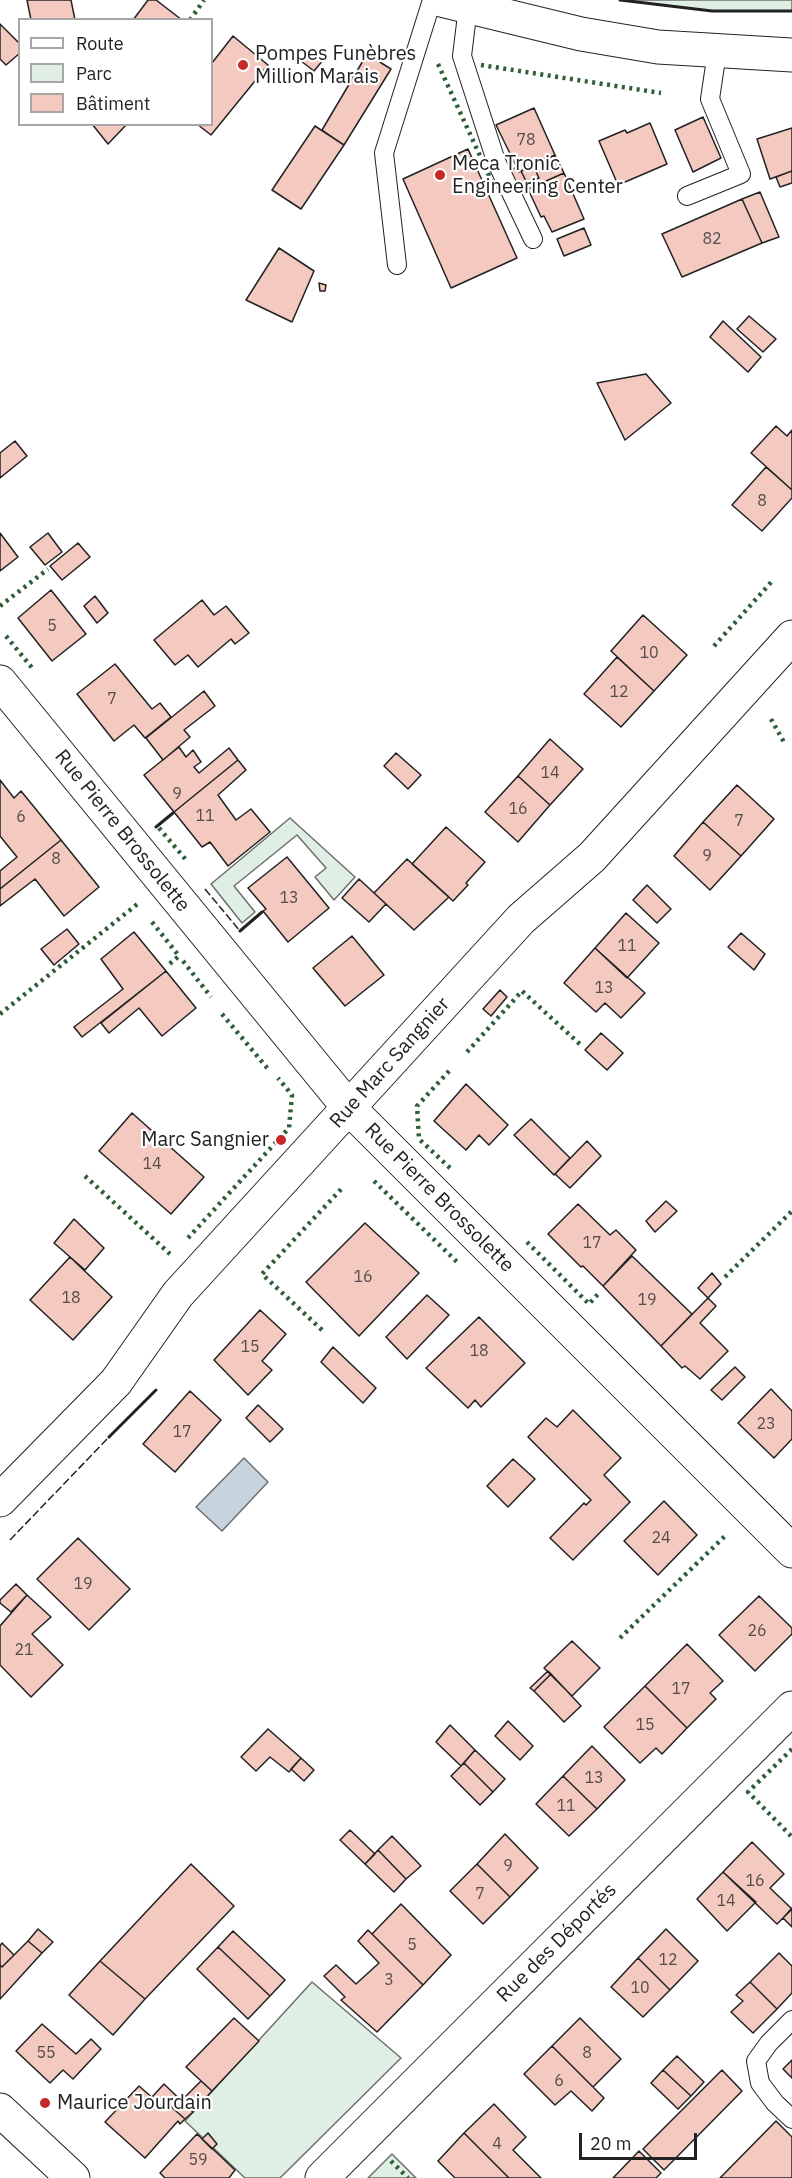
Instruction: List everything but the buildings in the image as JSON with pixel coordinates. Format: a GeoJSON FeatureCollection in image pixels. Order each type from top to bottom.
{"type":"FeatureCollection","features":[{"type":"Feature","properties":{"kind":"street"},"geometry":{"type":"LineString","coordinates":[[463,2],[581,34],[658,47],[792,55]]}},
{"type":"Feature","properties":{"kind":"street","name":"Rue Marc Sangnier"},"geometry":{"type":"LineString","coordinates":[[0,1500],[116,1382],[178,1293],[521,919],[591,857],[792,637]]}},
{"type":"Feature","properties":{"kind":"street","name":"Rue Pierre Brossolette"},"geometry":{"type":"LineString","coordinates":[[0,682],[349,1108],[792,1551]]}},
{"type":"Feature","properties":{"kind":"street","name":"Rue des Déportés"},"geometry":{"type":"LineString","coordinates":[[322,2178],[792,1708]]}},
{"type":"Feature","properties":{"kind":"street"},"geometry":{"type":"LineString","coordinates":[[0,2110],[73,2178]]}},
{"type":"Feature","properties":{"kind":"lane"},"geometry":{"type":"LineString","coordinates":[[397,265],[384,153],[432,0]]}},
{"type":"Feature","properties":{"kind":"lane"},"geometry":{"type":"LineString","coordinates":[[533,239],[496,161],[462,56],[463,2],[680,35],[792,39]]}},
{"type":"Feature","properties":{"kind":"lane"},"geometry":{"type":"LineString","coordinates":[[687,196],[741,174],[710,99],[717,52]]}},
{"type":"Feature","properties":{"kind":"lane"},"geometry":{"type":"LineString","coordinates":[[792,2020],[769,2043],[756,2061],[760,2083],[775,2103],[792,2119]]}},
{"type":"Feature","properties":{"kind":"green space"},"geometry":{"type":"Polygon","coordinates":[[[620,0],[792,0],[792,11],[712,11],[620,0]]]}},
{"type":"Feature","properties":{"kind":"green space"},"geometry":{"type":"Polygon","coordinates":[[[290,818],[355,877],[334,900],[315,877],[326,868],[297,835],[234,886],[255,912],[242,923],[211,884],[290,818]]]}},
{"type":"Feature","properties":{"kind":"green space"},"geometry":{"type":"Polygon","coordinates":[[[312,1982],[401,2058],[280,2178],[245,2178],[185,2121],[312,1982]]]}},
{"type":"Feature","properties":{"kind":"green space"},"geometry":{"type":"Polygon","coordinates":[[[392,2154],[416,2178],[368,2178],[392,2154]]]}},
{"type":"Feature","properties":{"kind":"shaded area"},"geometry":{"type":"Polygon","coordinates":[[[244,1458],[268,1482],[222,1531],[196,1507],[244,1458]]]}},
{"type":"Feature","properties":{"kind":"hedge"},"geometry":{"type":"LineString","coordinates":[[191,18],[204,0]]}},
{"type":"Feature","properties":{"kind":"hedge"},"geometry":{"type":"LineString","coordinates":[[438,64],[497,193]]}},
{"type":"Feature","properties":{"kind":"hedge"},"geometry":{"type":"LineString","coordinates":[[481,65],[661,93]]}},
{"type":"Feature","properties":{"kind":"hedge"},"geometry":{"type":"LineString","coordinates":[[0,606],[48,569]]}},
{"type":"Feature","properties":{"kind":"hedge"},"geometry":{"type":"LineString","coordinates":[[714,646],[774,579]]}},
{"type":"Feature","properties":{"kind":"hedge"},"geometry":{"type":"LineString","coordinates":[[6,636],[33,669]]}},
{"type":"Feature","properties":{"kind":"hedge"},"geometry":{"type":"LineString","coordinates":[[771,719],[785,744]]}},
{"type":"Feature","properties":{"kind":"hedge"},"geometry":{"type":"LineString","coordinates":[[159,828],[187,861]]}},
{"type":"Feature","properties":{"kind":"hedge"},"geometry":{"type":"LineString","coordinates":[[0,1014],[140,902]]}},
{"type":"Feature","properties":{"kind":"hedge"},"geometry":{"type":"LineString","coordinates":[[152,922],[179,956],[167,966]]}},
{"type":"Feature","properties":{"kind":"hedge"},"geometry":{"type":"LineString","coordinates":[[183,961],[211,997]]}},
{"type":"Feature","properties":{"kind":"hedge"},"geometry":{"type":"LineString","coordinates":[[467,1052],[522,991],[583,1047]]}},
{"type":"Feature","properties":{"kind":"hedge"},"geometry":{"type":"LineString","coordinates":[[222,1014],[268,1069]]}},
{"type":"Feature","properties":{"kind":"hedge"},"geometry":{"type":"LineString","coordinates":[[450,1168],[419,1139],[417,1106],[451,1069]]}},
{"type":"Feature","properties":{"kind":"hedge"},"geometry":{"type":"LineString","coordinates":[[188,1238],[289,1128],[292,1095],[278,1078]]}},
{"type":"Feature","properties":{"kind":"hedge"},"geometry":{"type":"LineString","coordinates":[[85,1176],[170,1254]]}},
{"type":"Feature","properties":{"kind":"hedge"},"geometry":{"type":"LineString","coordinates":[[374,1181],[458,1263]]}},
{"type":"Feature","properties":{"kind":"hedge"},"geometry":{"type":"LineString","coordinates":[[322,1330],[262,1274],[344,1186]]}},
{"type":"Feature","properties":{"kind":"hedge"},"geometry":{"type":"LineString","coordinates":[[725,1277],[792,1211]]}},
{"type":"Feature","properties":{"kind":"hedge"},"geometry":{"type":"LineString","coordinates":[[527,1242],[589,1304],[599,1293]]}},
{"type":"Feature","properties":{"kind":"hedge"},"geometry":{"type":"LineString","coordinates":[[620,1638],[726,1535]]}},
{"type":"Feature","properties":{"kind":"hedge"},"geometry":{"type":"LineString","coordinates":[[792,1749],[748,1792],[792,1837]]}},
{"type":"Feature","properties":{"kind":"hedge"},"geometry":{"type":"LineString","coordinates":[[391,2161],[408,2178]]}},
{"type":"Feature","properties":{"kind":"fence"},"geometry":{"type":"LineString","coordinates":[[205,889],[240,931]]}},
{"type":"Feature","properties":{"kind":"fence"},"geometry":{"type":"LineString","coordinates":[[10,1540],[109,1437]]}},
{"type":"Feature","properties":{"kind":"wall"},"geometry":{"type":"LineString","coordinates":[[620,0],[712,11],[792,11]]}},
{"type":"Feature","properties":{"kind":"wall"},"geometry":{"type":"LineString","coordinates":[[156,827],[173,813]]}},
{"type":"Feature","properties":{"kind":"wall"},"geometry":{"type":"LineString","coordinates":[[240,931],[262,912]]}},
{"type":"Feature","properties":{"kind":"wall"},"geometry":{"type":"LineString","coordinates":[[109,1437],[156,1390]]}},
{"type":"Feature","properties":{"kind":"place","name":"Pompes Funèbres Million Marais"},"geometry":{"type":"Point","coordinates":[243,65]}},
{"type":"Feature","properties":{"kind":"place","name":"Meca Tronic Engineering Center"},"geometry":{"type":"Point","coordinates":[440,175]}},
{"type":"Feature","properties":{"kind":"place","name":"Marc Sangnier"},"geometry":{"type":"Point","coordinates":[281,1140]}},
{"type":"Feature","properties":{"kind":"place","name":"Maurice Jourdain"},"geometry":{"type":"Point","coordinates":[45,2103]}}]}
